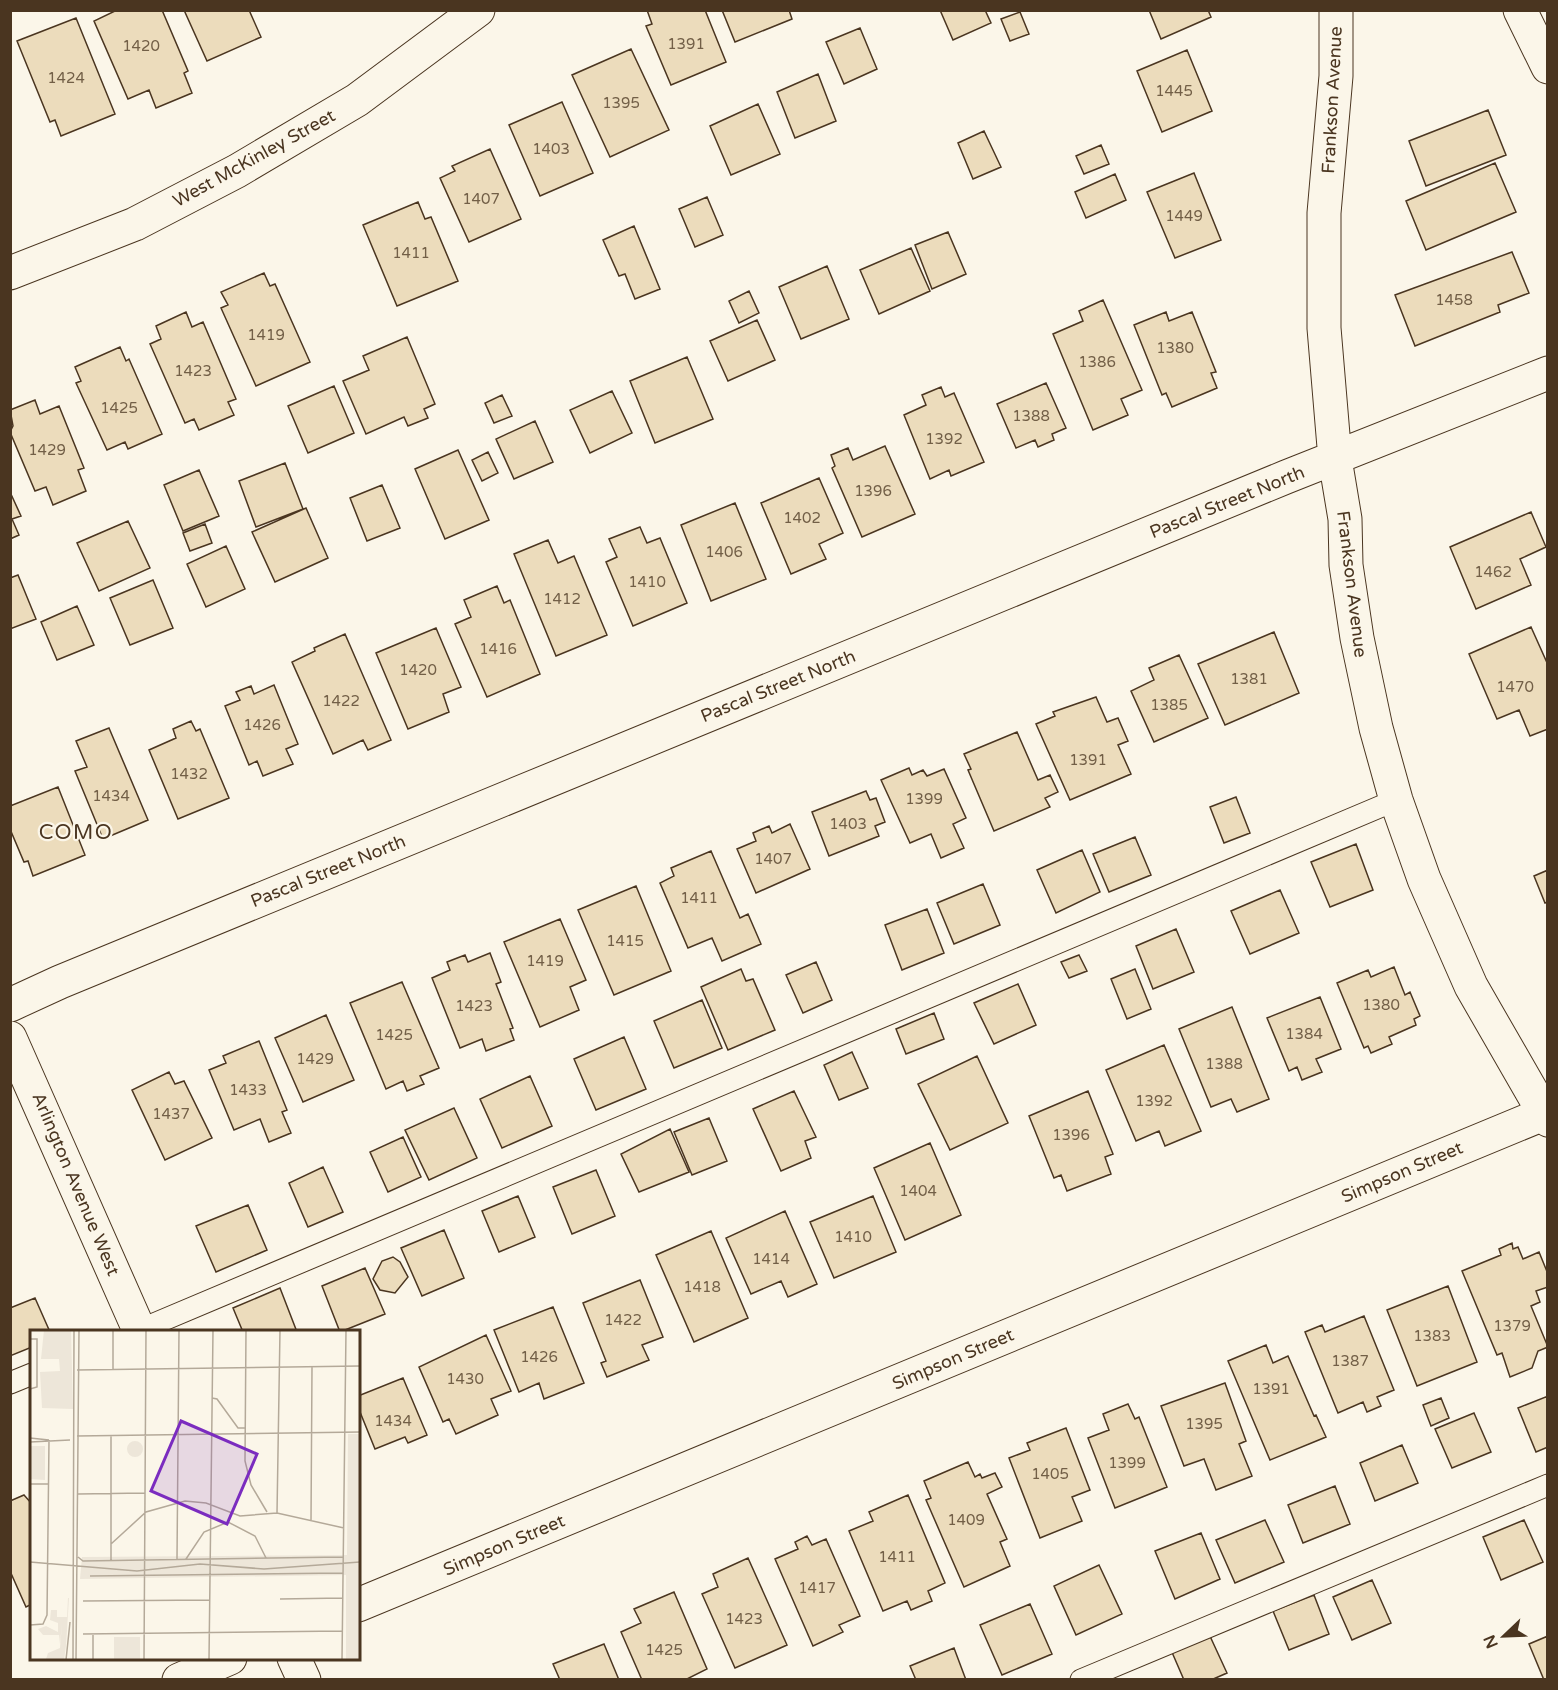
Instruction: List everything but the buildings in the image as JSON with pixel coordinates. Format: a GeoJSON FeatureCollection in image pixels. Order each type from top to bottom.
{"type":"FeatureCollection","features":[{"type":"Feature","properties":{"kind":"street","name":"West McKinley Street"},"geometry":{"type":"LineString","coordinates":[[10,273],[135,224],[237,171],[357,99],[478,10]]}},
{"type":"Feature","properties":{"kind":"street","name":"Frankson Avenue"},"geometry":{"type":"LineString","coordinates":[[1336,10],[1336,76],[1324,213],[1324,328],[1335,459],[1345,519],[1346,565],[1357,638],[1376,728],[1396,800],[1424,879],[1471,986],[1546,1115]]}},
{"type":"Feature","properties":{"kind":"street"},"geometry":{"type":"LineString","coordinates":[[1520,10],[1548,67]]}},
{"type":"Feature","properties":{"kind":"street","name":"Pascal Street North"},"geometry":{"type":"LineString","coordinates":[[10,1005],[60,982],[1335,459],[1548,374]]}},
{"type":"Feature","properties":{"kind":"street","name":"Arlington Avenue West"},"geometry":{"type":"LineString","coordinates":[[10,1038],[138,1330]]}},
{"type":"Feature","properties":{"kind":"street","name":"Simpson Street"},"geometry":{"type":"LineString","coordinates":[[360,1604],[1546,1115]]}},
{"type":"Feature","properties":{"kind":"street"},"geometry":{"type":"LineString","coordinates":[[179,1680],[228,1660]]}},
{"type":"Feature","properties":{"kind":"street"},"geometry":{"type":"LineString","coordinates":[[294,1660],[304,1680]]}},
{"type":"Feature","properties":{"kind":"lane"},"geometry":{"type":"LineString","coordinates":[[140,1330],[1396,800]]}},
{"type":"Feature","properties":{"kind":"lane"},"geometry":{"type":"LineString","coordinates":[[10,1383],[30,1375]]}},
{"type":"Feature","properties":{"kind":"lane"},"geometry":{"type":"LineString","coordinates":[[1082,1680],[1548,1485]]}},
{"type":"Feature","properties":{"kind":"district","name":"COMO"},"geometry":{"type":"Point","coordinates":[76,832]}}]}
